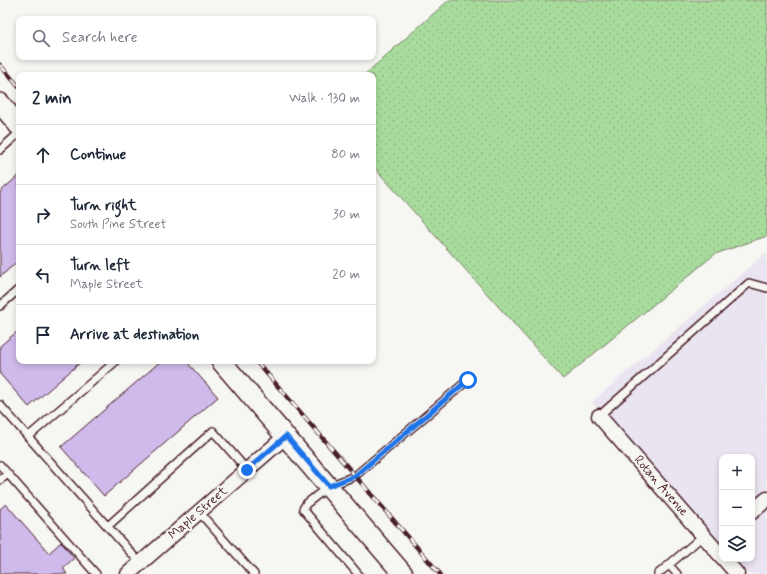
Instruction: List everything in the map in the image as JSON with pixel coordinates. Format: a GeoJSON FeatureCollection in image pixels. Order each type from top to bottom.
{"type":"FeatureCollection","features":[{"type":"Feature","properties":{"kind":"main road"},"geometry":{"type":"LineString","coordinates":[[0,103],[16,122]]}},
{"type":"Feature","properties":{"kind":"main road"},"geometry":{"type":"LineString","coordinates":[[224,364],[403,574]]}},
{"type":"Feature","properties":{"kind":"street","name":"Rotan Avenue"},"geometry":{"type":"LineString","coordinates":[[599,416],[704,536],[719,547]]}},
{"type":"Feature","properties":{"kind":"street","name":"Maple Street"},"geometry":{"type":"LineString","coordinates":[[128,574],[286,436]]}},
{"type":"Feature","properties":{"kind":"street"},"geometry":{"type":"LineString","coordinates":[[755,509],[767,499]]}},
{"type":"Feature","properties":{"kind":"street"},"geometry":{"type":"LineString","coordinates":[[727,562],[737,574]]}},
{"type":"Feature","properties":{"kind":"lane"},"geometry":{"type":"LineString","coordinates":[[0,150],[16,136]]}},
{"type":"Feature","properties":{"kind":"lane"},"geometry":{"type":"LineString","coordinates":[[599,416],[749,282],[767,288]]}},
{"type":"Feature","properties":{"kind":"lane"},"geometry":{"type":"LineString","coordinates":[[0,306],[16,292]]}},
{"type":"Feature","properties":{"kind":"lane"},"geometry":{"type":"LineString","coordinates":[[28,437],[113,364]]}},
{"type":"Feature","properties":{"kind":"lane"},"geometry":{"type":"LineString","coordinates":[[358,574],[303,509],[306,504],[329,486],[355,476],[468,380]]}},
{"type":"Feature","properties":{"kind":"lane"},"geometry":{"type":"LineString","coordinates":[[0,405],[140,563]]}},
{"type":"Feature","properties":{"kind":"lane"},"geometry":{"type":"LineString","coordinates":[[108,526],[213,431],[247,470]]}},
{"type":"Feature","properties":{"kind":"lane"},"geometry":{"type":"LineString","coordinates":[[0,465],[96,574]]}},
{"type":"Feature","properties":{"kind":"lane"},"geometry":{"type":"LineString","coordinates":[[0,480],[8,474]]}},
{"type":"Feature","properties":{"kind":"lane"},"geometry":{"type":"LineString","coordinates":[[199,512],[254,574]]}},
{"type":"Feature","properties":{"kind":"lane"},"geometry":{"type":"LineString","coordinates":[[658,574],[704,536]]}},
{"type":"Feature","properties":{"kind":"lane"},"geometry":{"type":"LineString","coordinates":[[669,565],[677,574]]}},
{"type":"Feature","properties":{"kind":"shaded area"},"geometry":{"type":"Polygon","coordinates":[[[767,252],[767,574],[748,574],[738,562],[755,562],[755,454],[719,454],[719,542],[592,402],[767,252]]]}},
{"type":"Feature","properties":{"kind":"green space"},"geometry":{"type":"Polygon","coordinates":[[[449,0],[767,0],[767,236],[715,254],[563,379],[376,169],[376,72],[367,72],[449,0]]]}},
{"type":"Feature","properties":{"kind":"building"},"geometry":{"type":"Polygon","coordinates":[[[16,178],[16,263],[0,277],[0,192],[16,178]]]}},
{"type":"Feature","properties":{"kind":"building"},"geometry":{"type":"Polygon","coordinates":[[[16,333],[16,364],[79,364],[29,407],[0,374],[0,346],[16,333]]]}},
{"type":"Feature","properties":{"kind":"building"},"geometry":{"type":"Polygon","coordinates":[[[158,364],[189,364],[218,397],[104,496],[61,447],[158,364]]]}},
{"type":"Feature","properties":{"kind":"building"},"geometry":{"type":"Polygon","coordinates":[[[6,504],[49,553],[61,542],[74,558],[63,568],[67,574],[0,574],[0,509],[6,504]]]}},
{"type":"Feature","properties":{"kind":"railway"},"geometry":{"type":"LineString","coordinates":[[0,65],[16,84]]}},
{"type":"Feature","properties":{"kind":"railway"},"geometry":{"type":"LineString","coordinates":[[259,364],[440,574]]}},
{"type":"Feature","properties":{"kind":"route"},"geometry":{"type":"LineString","coordinates":[[247,470],[286,436],[329,486],[355,476],[468,380]]}}]}
